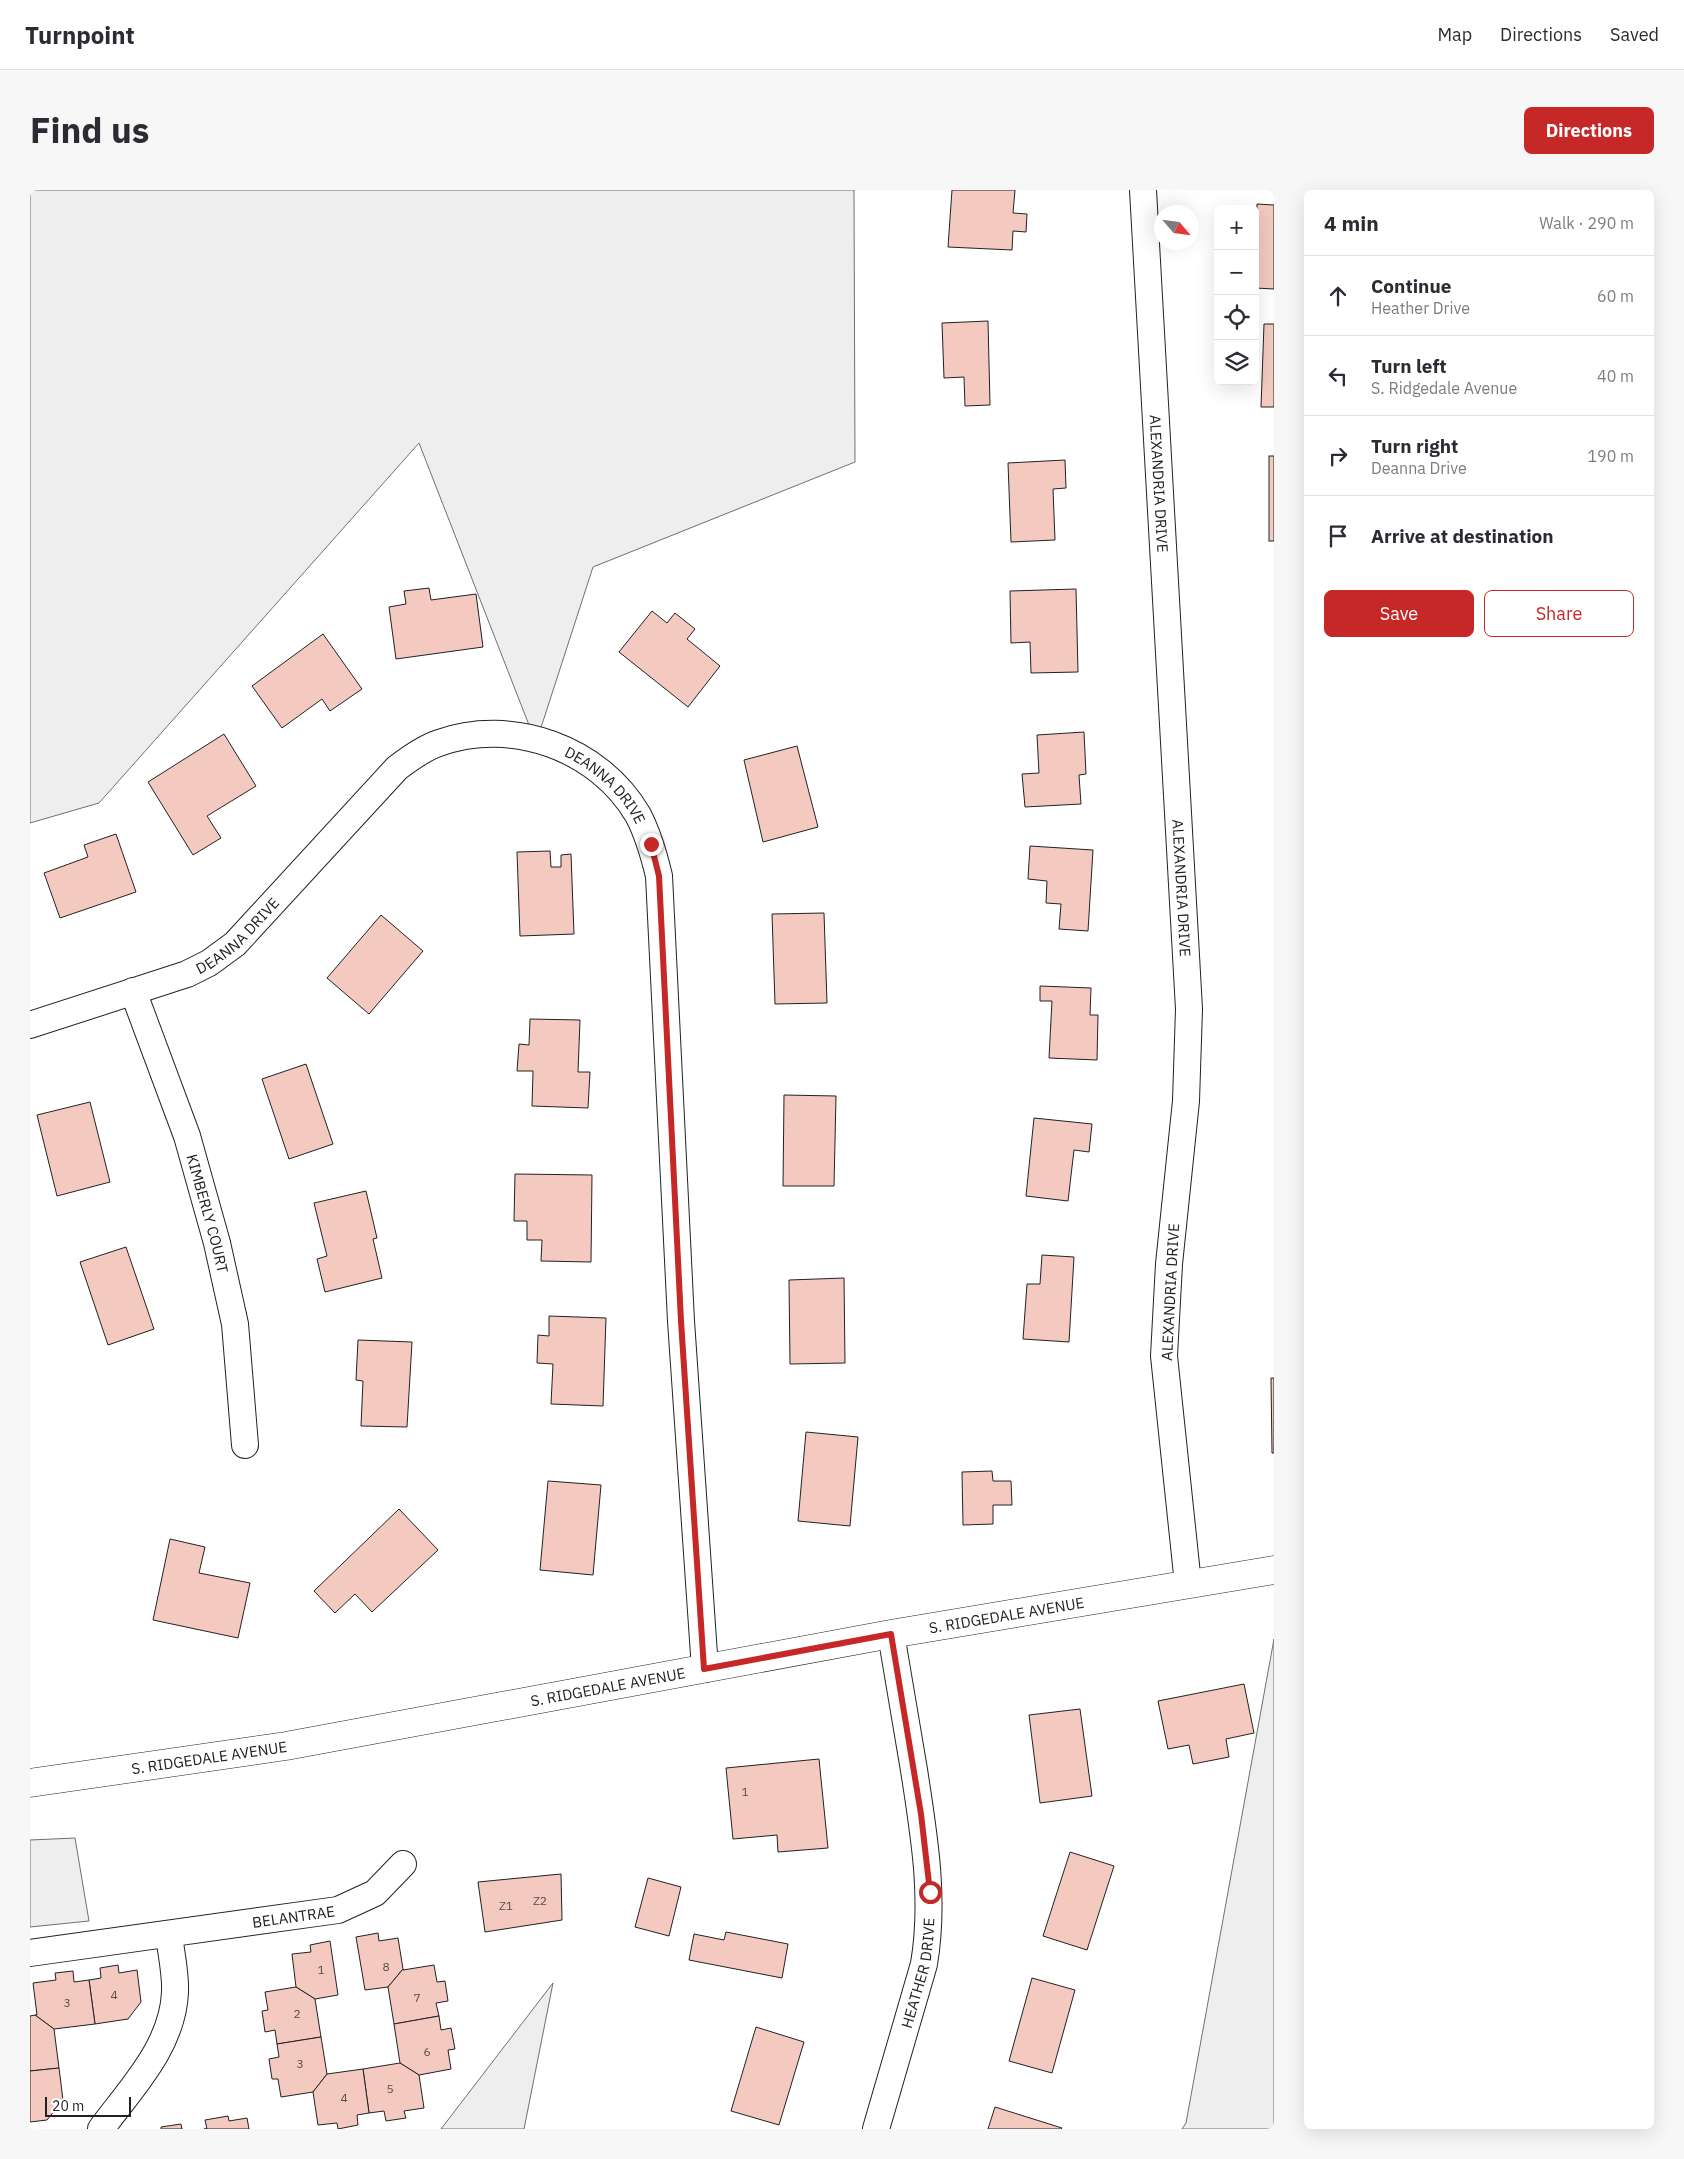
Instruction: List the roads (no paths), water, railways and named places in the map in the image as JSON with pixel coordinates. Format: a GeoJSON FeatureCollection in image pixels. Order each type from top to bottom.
{"type":"FeatureCollection","features":[{"type":"Feature","properties":{"kind":"main road","name":"S. RIDGEDALE AVENUE"},"geometry":{"type":"LineString","coordinates":[[30,1783],[286,1746],[891,1634],[1274,1570]]}},
{"type":"Feature","properties":{"kind":"street","name":"ALEXANDRIA DRIVE"},"geometry":{"type":"LineString","coordinates":[[1143,190],[1189,1009],[1186,1101],[1169,1264],[1164,1356],[1188,1584]]}},
{"type":"Feature","properties":{"kind":"street","name":"DEANNA DRIVE"},"geometry":{"type":"LineString","coordinates":[[30,1025],[188,974],[209,963],[235,944],[397,768],[409,758],[438,743],[464,736],[496,733],[528,736],[566,749],[593,766],[618,788],[637,815],[651,844],[659,876],[681,1321],[704,1669]]}},
{"type":"Feature","properties":{"kind":"street","name":"KIMBERLY COURT"},"geometry":{"type":"LineString","coordinates":[[133,991],[187,1136],[217,1243],[236,1324],[245,1445]]}},
{"type":"Feature","properties":{"kind":"street","name":"HEATHER DRIVE"},"geometry":{"type":"LineString","coordinates":[[876,2129],[924,1964],[930,1892],[921,1814],[891,1634]]}},
{"type":"Feature","properties":{"kind":"street","name":"BELANTRAE"},"geometry":{"type":"LineString","coordinates":[[30,1953],[338,1910],[375,1894],[403,1864]]}},
{"type":"Feature","properties":{"kind":"street"},"geometry":{"type":"LineString","coordinates":[[101,2129],[156,2054],[170,2024],[176,1992],[169,1934]]}}]}
